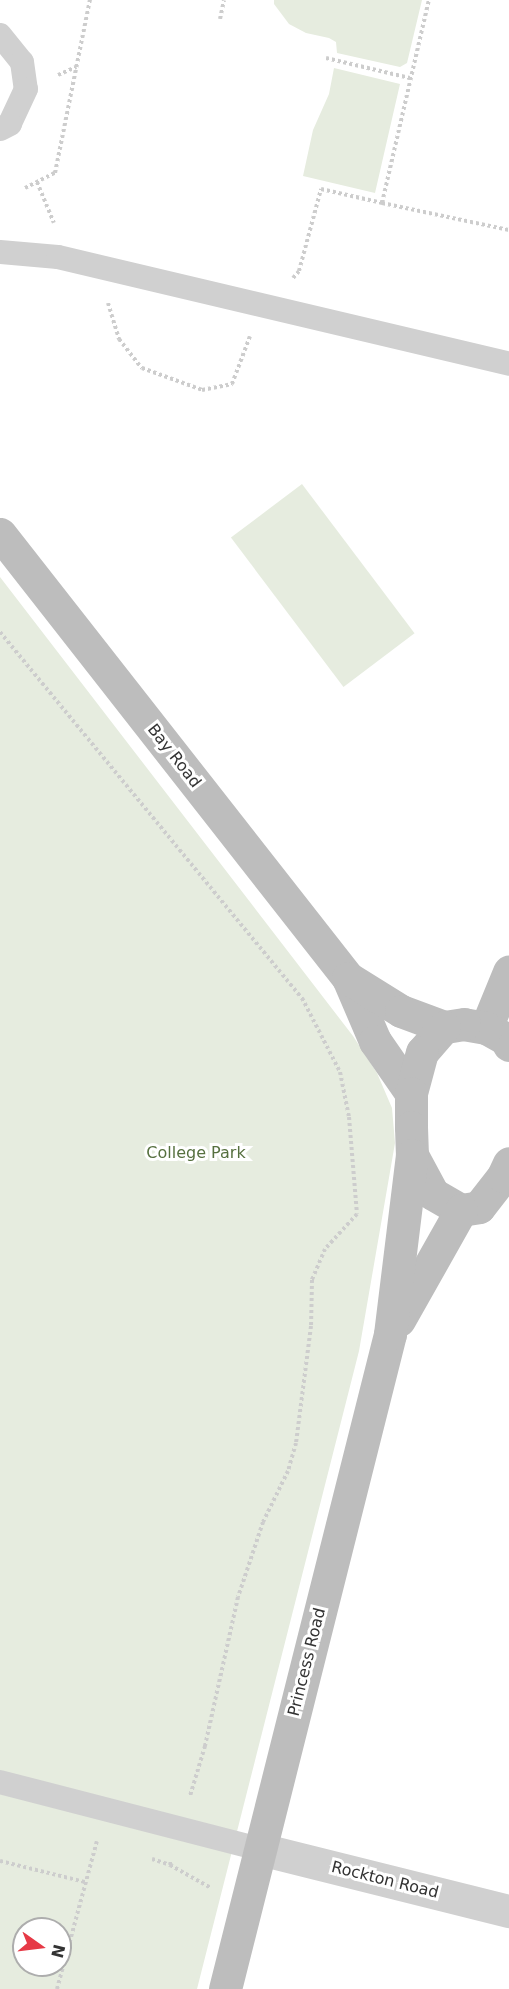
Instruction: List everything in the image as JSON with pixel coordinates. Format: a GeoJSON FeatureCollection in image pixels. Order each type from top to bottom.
{"type":"FeatureCollection","features":[{"type":"Feature","properties":{"kind":"street","name":"Bay Road"},"geometry":{"type":"LineString","coordinates":[[0,534],[348,978],[375,1041],[411,1093]]}},
{"type":"Feature","properties":{"kind":"street"},"geometry":{"type":"LineString","coordinates":[[444,1028],[464,1024],[498,1037],[509,972]]}},
{"type":"Feature","properties":{"kind":"street","name":"Bay Road"},"geometry":{"type":"LineString","coordinates":[[348,978],[401,1011],[444,1028]]}},
{"type":"Feature","properties":{"kind":"street","name":"Princess Road"},"geometry":{"type":"LineString","coordinates":[[225,1989],[390,1334],[412,1155],[411,1093],[422,1052],[444,1028]]}},
{"type":"Feature","properties":{"kind":"street"},"geometry":{"type":"LineString","coordinates":[[412,1155],[433,1194],[483,1209]]}},
{"type":"Feature","properties":{"kind":"street","name":"Princess Road"},"geometry":{"type":"LineString","coordinates":[[390,1334],[483,1209],[509,1163]]}},
{"type":"Feature","properties":{"kind":"street","name":"Rockton Road"},"geometry":{"type":"LineString","coordinates":[[260,1849],[509,1911]]}},
{"type":"Feature","properties":{"kind":"lane"},"geometry":{"type":"LineString","coordinates":[[0,35],[22,62],[26,89],[10,123],[0,129]]}},
{"type":"Feature","properties":{"kind":"lane"},"geometry":{"type":"LineString","coordinates":[[0,252],[58,257],[509,364]]}},
{"type":"Feature","properties":{"kind":"lane"},"geometry":{"type":"LineString","coordinates":[[0,1782],[260,1849]]}},
{"type":"Feature","properties":{"kind":"path"},"geometry":{"type":"LineString","coordinates":[[25,188],[55,173],[90,0]]}},
{"type":"Feature","properties":{"kind":"path"},"geometry":{"type":"LineString","coordinates":[[219,19],[224,0]]}},
{"type":"Feature","properties":{"kind":"path"},"geometry":{"type":"LineString","coordinates":[[382,202],[429,0]]}},
{"type":"Feature","properties":{"kind":"path"},"geometry":{"type":"LineString","coordinates":[[326,58],[410,78]]}},
{"type":"Feature","properties":{"kind":"path"},"geometry":{"type":"LineString","coordinates":[[109,269],[108,306],[119,339],[142,368],[202,390],[232,384],[243,350],[264,306],[299,271],[321,189],[509,230]]}},
{"type":"Feature","properties":{"kind":"path"},"geometry":{"type":"LineString","coordinates":[[0,632],[302,998],[340,1072],[349,1117],[357,1214],[325,1249],[312,1280],[311,1326],[296,1443],[288,1471],[263,1522],[238,1597],[205,1746],[170,1865]]}},
{"type":"Feature","properties":{"kind":"path"},"geometry":{"type":"LineString","coordinates":[[57,1989],[96,1840],[107,1844]]}},
{"type":"Feature","properties":{"kind":"path"},"geometry":{"type":"LineString","coordinates":[[149,1858],[170,1865],[222,1895]]}},
{"type":"Feature","properties":{"kind":"path"},"geometry":{"type":"LineString","coordinates":[[0,1861],[85,1882]]}},
{"type":"Feature","properties":{"kind":"green space"},"geometry":{"type":"Polygon","coordinates":[[[274,0],[422,0],[407,63],[400,67],[337,53],[336,42],[329,38],[306,33],[289,24],[274,4],[274,0]]]}},
{"type":"Feature","properties":{"kind":"green space"},"geometry":{"type":"Polygon","coordinates":[[[334,68],[400,84],[375,193],[303,176],[313,130],[329,94],[334,68]]]}},
{"type":"Feature","properties":{"kind":"green space"},"geometry":{"type":"Polygon","coordinates":[[[302,484],[415,633],[343,687],[231,538],[302,484]]]}},
{"type":"Feature","properties":{"kind":"green space","name":"College Park"},"geometry":{"type":"Polygon","coordinates":[[[0,577],[353,1036],[377,1073],[392,1108],[395,1143],[359,1351],[197,1989],[0,1989],[0,577]]]}}]}
